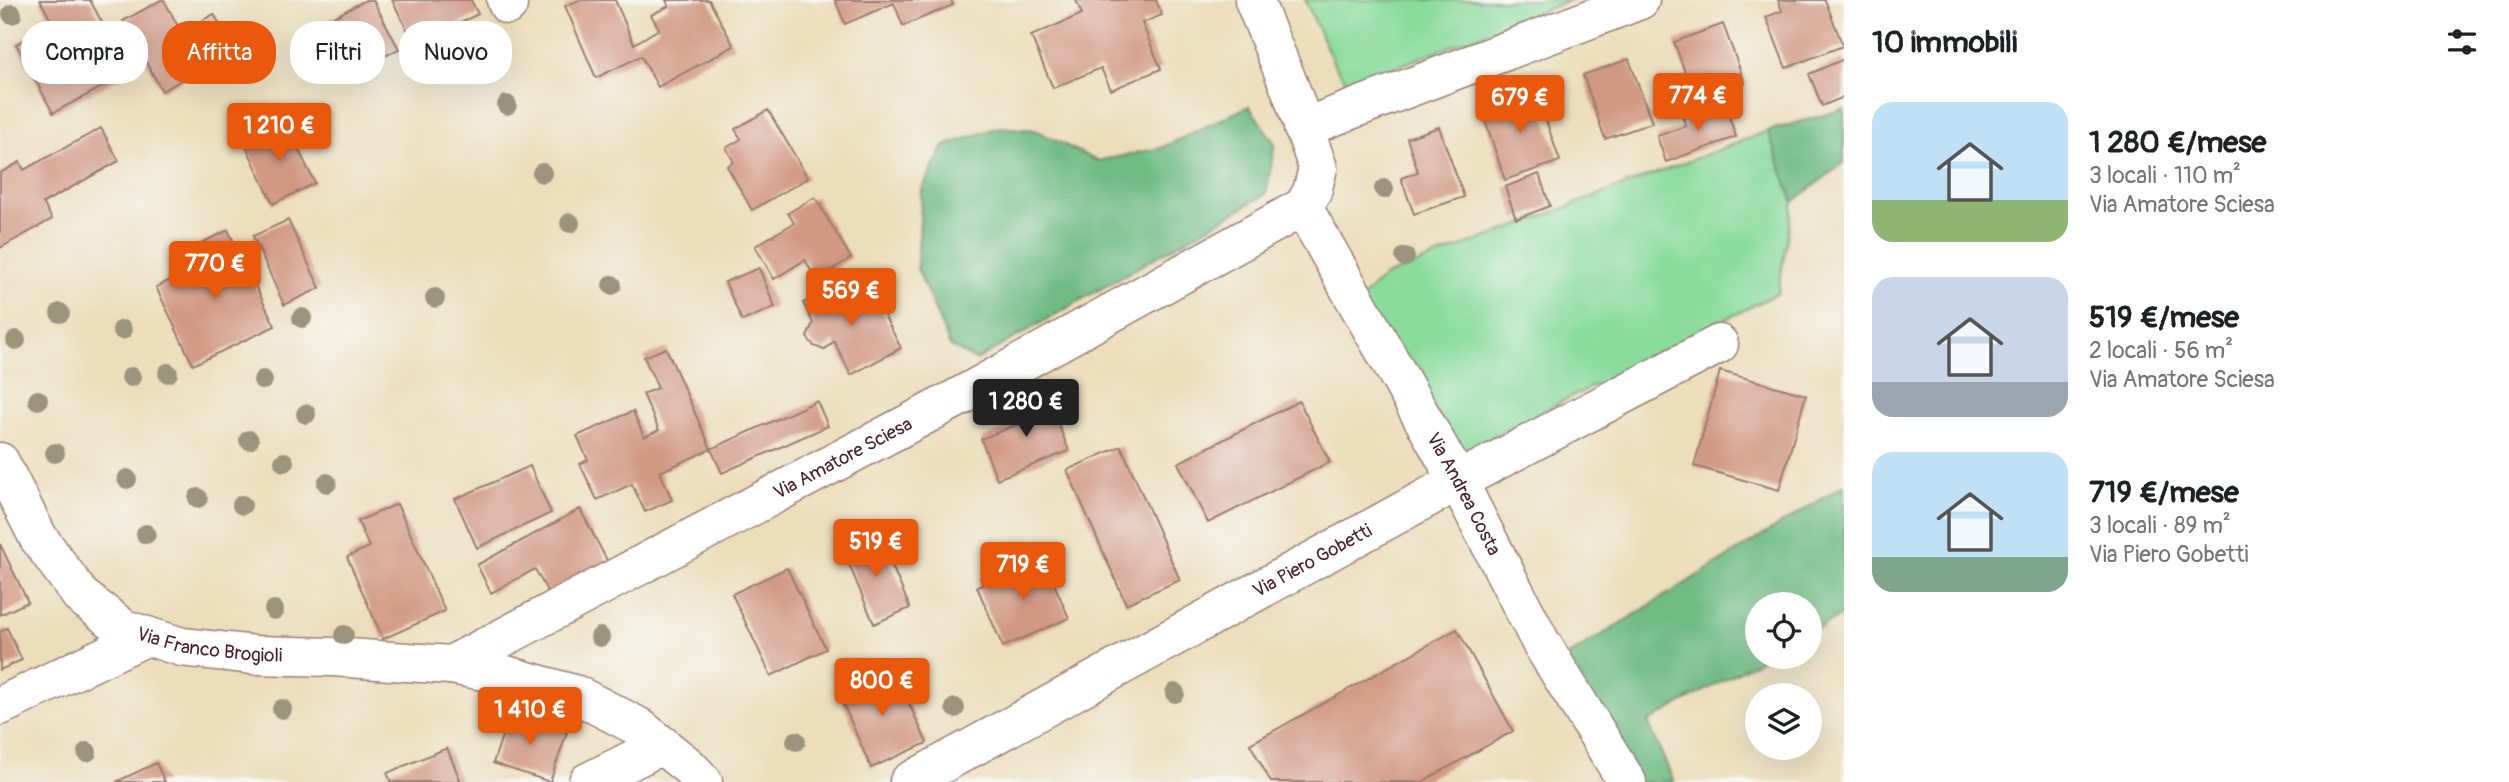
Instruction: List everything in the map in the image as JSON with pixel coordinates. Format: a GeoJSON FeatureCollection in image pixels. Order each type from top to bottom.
{"type":"FeatureCollection","features":[{"type":"Feature","properties":{"kind":"street"},"geometry":{"type":"LineString","coordinates":[[1254,0],[1292,93],[1318,168],[1312,192],[1303,206]]}},
{"type":"Feature","properties":{"kind":"street"},"geometry":{"type":"LineString","coordinates":[[1303,128],[1640,0]]}},
{"type":"Feature","properties":{"kind":"street","name":"Via Andrea Costa"},"geometry":{"type":"LineString","coordinates":[[1303,206],[1458,481],[1540,640],[1627,782]]}},
{"type":"Feature","properties":{"kind":"street","name":"Via Amatore Sciesa"},"geometry":{"type":"LineString","coordinates":[[451,665],[961,396],[1303,206]]}},
{"type":"Feature","properties":{"kind":"street","name":"Via Piero Gobetti"},"geometry":{"type":"LineString","coordinates":[[909,782],[1458,481],[1719,344]]}},
{"type":"Feature","properties":{"kind":"street","name":"Via Franco Brogioli"},"geometry":{"type":"LineString","coordinates":[[0,462],[38,537],[81,596],[124,629],[182,647],[255,655],[451,665],[506,675],[577,695],[639,727],[703,782]]}},
{"type":"Feature","properties":{"kind":"street"},"geometry":{"type":"LineString","coordinates":[[0,706],[147,636]]}},
{"type":"Feature","properties":{"kind":"street"},"geometry":{"type":"LineString","coordinates":[[587,782],[662,745]]}},
{"type":"Feature","properties":{"kind":"green space"},"geometry":{"type":"Polygon","coordinates":[[[1305,0],[1571,0],[1349,85],[1335,66],[1305,0]]]}},
{"type":"Feature","properties":{"kind":"green space"},"geometry":{"type":"Polygon","coordinates":[[[1249,106],[1275,144],[1266,194],[976,360],[950,346],[917,268],[922,189],[944,146],[999,127],[1035,130],[1097,161],[1161,148],[1249,106]]]}},
{"type":"Feature","properties":{"kind":"green space"},"geometry":{"type":"Polygon","coordinates":[[[1844,109],[1844,162],[1793,202],[1768,131],[1844,109]]]}},
{"type":"Feature","properties":{"kind":"green space"},"geometry":{"type":"Polygon","coordinates":[[[1768,131],[1793,202],[1778,293],[1462,452],[1360,299],[1385,276],[1768,131]]]}},
{"type":"Feature","properties":{"kind":"green space"},"geometry":{"type":"Polygon","coordinates":[[[1844,485],[1844,614],[1822,626],[1822,592],[1745,592],[1745,668],[1648,722],[1674,782],[1611,782],[1560,661],[1844,485]]]}},
{"type":"Feature","properties":{"kind":"building"},"geometry":{"type":"Polygon","coordinates":[[[40,0],[90,0],[101,21],[51,21],[40,0]]]}},
{"type":"Feature","properties":{"kind":"building"},"geometry":{"type":"Polygon","coordinates":[[[164,0],[175,21],[162,21],[162,84],[175,84],[162,91],[148,66],[148,21],[123,21],[164,0]]]}},
{"type":"Feature","properties":{"kind":"building"},"geometry":{"type":"Polygon","coordinates":[[[366,0],[373,0],[384,21],[326,21],[366,0]]]}},
{"type":"Feature","properties":{"kind":"building"},"geometry":{"type":"Polygon","coordinates":[[[392,0],[471,0],[478,14],[464,21],[403,21],[392,0]]]}},
{"type":"Feature","properties":{"kind":"building"},"geometry":{"type":"Polygon","coordinates":[[[580,0],[615,0],[634,44],[659,29],[651,15],[669,6],[666,0],[709,0],[734,46],[658,87],[641,56],[596,78],[565,6],[580,0]]]}},
{"type":"Feature","properties":{"kind":"building"},"geometry":{"type":"Polygon","coordinates":[[[835,0],[951,0],[953,5],[903,26],[894,3],[845,24],[835,0]]]}},
{"type":"Feature","properties":{"kind":"building"},"geometry":{"type":"Polygon","coordinates":[[[1076,0],[1156,0],[1162,15],[1142,23],[1161,69],[1111,90],[1101,68],[1053,88],[1031,36],[1082,14],[1076,0]]]}},
{"type":"Feature","properties":{"kind":"building"},"geometry":{"type":"Polygon","coordinates":[[[1778,0],[1825,0],[1843,46],[1786,68],[1766,17],[1782,11],[1778,0]]]}},
{"type":"Feature","properties":{"kind":"building"},"geometry":{"type":"Polygon","coordinates":[[[214,14],[218,21],[201,21],[214,14]]]}},
{"type":"Feature","properties":{"kind":"building"},"geometry":{"type":"Polygon","coordinates":[[[385,23],[399,49],[385,56],[385,23]]]}},
{"type":"Feature","properties":{"kind":"building"},"geometry":{"type":"Polygon","coordinates":[[[1723,24],[1745,83],[1696,102],[1674,42],[1723,24]]]}},
{"type":"Feature","properties":{"kind":"building"},"geometry":{"type":"Polygon","coordinates":[[[1629,59],[1652,123],[1605,139],[1583,75],[1629,59]]]}},
{"type":"Feature","properties":{"kind":"building"},"geometry":{"type":"Polygon","coordinates":[[[1844,59],[1844,97],[1822,106],[1809,74],[1844,59]]]}},
{"type":"Feature","properties":{"kind":"building"},"geometry":{"type":"Polygon","coordinates":[[[37,84],[108,84],[53,113],[37,84]]]}},
{"type":"Feature","properties":{"kind":"building"},"geometry":{"type":"Polygon","coordinates":[[[1535,89],[1560,161],[1505,180],[1481,108],[1535,89]]]}},
{"type":"Feature","properties":{"kind":"building"},"geometry":{"type":"Polygon","coordinates":[[[1725,104],[1736,137],[1666,162],[1657,136],[1686,126],[1683,118],[1725,104]]]}},
{"type":"Feature","properties":{"kind":"building"},"geometry":{"type":"Polygon","coordinates":[[[768,110],[808,178],[752,210],[727,166],[734,162],[726,148],[741,139],[735,129],[768,110]]]}},
{"type":"Feature","properties":{"kind":"building"},"geometry":{"type":"Polygon","coordinates":[[[285,122],[315,183],[273,204],[244,142],[285,122]]]}},
{"type":"Feature","properties":{"kind":"building"},"geometry":{"type":"Polygon","coordinates":[[[1439,127],[1464,197],[1414,214],[1401,178],[1418,172],[1407,138],[1439,127]]]}},
{"type":"Feature","properties":{"kind":"building"},"geometry":{"type":"Polygon","coordinates":[[[101,128],[119,161],[43,203],[52,219],[0,248],[0,173],[20,162],[24,170],[101,128]]]}},
{"type":"Feature","properties":{"kind":"building"},"geometry":{"type":"Polygon","coordinates":[[[1539,174],[1550,206],[1516,219],[1505,187],[1539,174]]]}},
{"type":"Feature","properties":{"kind":"building"},"geometry":{"type":"Polygon","coordinates":[[[815,197],[851,258],[816,279],[805,260],[774,279],[755,246],[794,223],[788,213],[815,197]]]}},
{"type":"Feature","properties":{"kind":"building"},"geometry":{"type":"Polygon","coordinates":[[[288,220],[320,288],[284,305],[253,236],[288,220]]]}},
{"type":"Feature","properties":{"kind":"building"},"geometry":{"type":"Polygon","coordinates":[[[228,230],[275,326],[193,365],[156,287],[197,267],[189,249],[228,230]]]}},
{"type":"Feature","properties":{"kind":"building"},"geometry":{"type":"Polygon","coordinates":[[[759,268],[775,307],[742,321],[725,282],[759,268]]]}},
{"type":"Feature","properties":{"kind":"building"},"geometry":{"type":"Polygon","coordinates":[[[839,285],[848,302],[871,290],[901,348],[851,375],[834,341],[824,350],[814,346],[807,337],[813,323],[803,303],[839,285]]]}},
{"type":"Feature","properties":{"kind":"building"},"geometry":{"type":"Polygon","coordinates":[[[666,348],[711,449],[660,472],[672,500],[645,512],[632,484],[597,500],[580,464],[588,460],[577,436],[633,411],[644,437],[659,430],[643,394],[658,388],[644,357],[666,348]]]}},
{"type":"Feature","properties":{"kind":"building"},"geometry":{"type":"Polygon","coordinates":[[[1720,371],[1806,395],[1779,490],[1694,466],[1720,371]]]}},
{"type":"Feature","properties":{"kind":"building"},"geometry":{"type":"Polygon","coordinates":[[[1046,393],[1069,451],[997,479],[981,439],[1021,423],[1014,406],[1046,393]]]}},
{"type":"Feature","properties":{"kind":"building"},"geometry":{"type":"Polygon","coordinates":[[[817,401],[828,426],[722,473],[711,449],[817,401]]]}},
{"type":"Feature","properties":{"kind":"building"},"geometry":{"type":"Polygon","coordinates":[[[1299,401],[1330,462],[1208,523],[1178,463],[1299,401]]]}},
{"type":"Feature","properties":{"kind":"building"},"geometry":{"type":"Polygon","coordinates":[[[1121,446],[1180,580],[1126,604],[1067,470],[1121,446]]]}},
{"type":"Feature","properties":{"kind":"building"},"geometry":{"type":"Polygon","coordinates":[[[530,466],[551,513],[477,548],[455,499],[530,466]]]}},
{"type":"Feature","properties":{"kind":"building"},"geometry":{"type":"Polygon","coordinates":[[[397,504],[445,611],[383,639],[347,557],[369,547],[358,521],[397,504]]]}},
{"type":"Feature","properties":{"kind":"building"},"geometry":{"type":"Polygon","coordinates":[[[580,509],[610,566],[551,598],[535,569],[491,593],[477,565],[580,509]]]}},
{"type":"Feature","properties":{"kind":"building"},"geometry":{"type":"Polygon","coordinates":[[[879,535],[910,608],[874,624],[843,550],[879,535]]]}},
{"type":"Feature","properties":{"kind":"building"},"geometry":{"type":"Polygon","coordinates":[[[0,544],[28,602],[0,615],[0,544]]]}},
{"type":"Feature","properties":{"kind":"building"},"geometry":{"type":"Polygon","coordinates":[[[1043,558],[1069,618],[1003,647],[977,587],[1043,558]]]}},
{"type":"Feature","properties":{"kind":"building"},"geometry":{"type":"Polygon","coordinates":[[[787,568],[826,649],[771,676],[732,594],[787,568]]]}},
{"type":"Feature","properties":{"kind":"building"},"geometry":{"type":"Polygon","coordinates":[[[7,628],[22,660],[0,670],[0,632],[7,628]]]}},
{"type":"Feature","properties":{"kind":"building"},"geometry":{"type":"Polygon","coordinates":[[[1457,629],[1513,731],[1422,782],[1271,782],[1250,744],[1457,629]]]}},
{"type":"Feature","properties":{"kind":"building"},"geometry":{"type":"Polygon","coordinates":[[[893,668],[927,743],[871,768],[838,692],[893,668]]]}},
{"type":"Feature","properties":{"kind":"building"},"geometry":{"type":"Polygon","coordinates":[[[510,712],[567,732],[550,782],[493,763],[510,712]]]}},
{"type":"Feature","properties":{"kind":"building"},"geometry":{"type":"Polygon","coordinates":[[[447,748],[461,782],[391,782],[387,773],[447,748]]]}},
{"type":"Feature","properties":{"kind":"building"},"geometry":{"type":"Polygon","coordinates":[[[156,763],[165,782],[116,782],[156,763]]]}}]}
